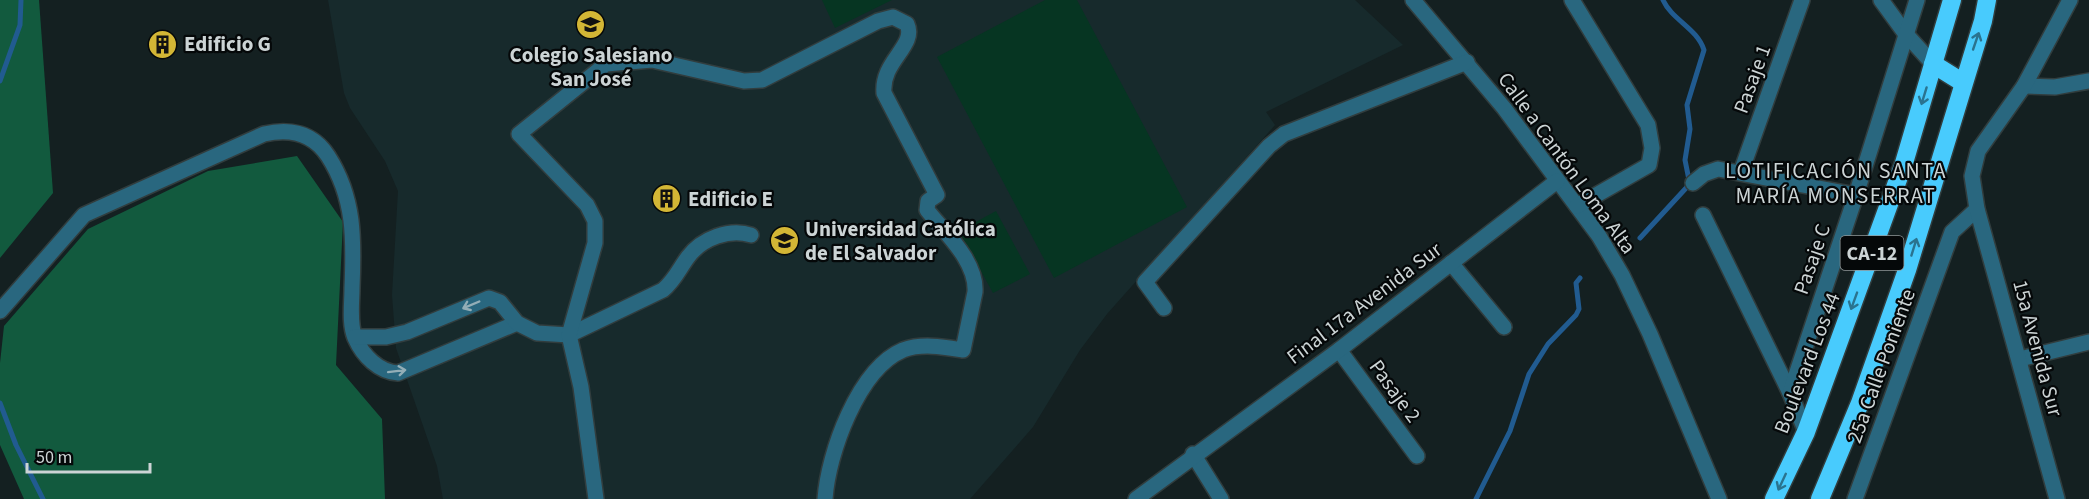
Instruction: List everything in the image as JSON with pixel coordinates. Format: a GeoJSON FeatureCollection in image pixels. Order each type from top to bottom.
{"type":"FeatureCollection","features":[{"type":"Feature","properties":{"kind":"highway","name":"Boulevard Los 44"},"geometry":{"type":"LineString","coordinates":[[1774,499],[1806,432],[1904,163],[1952,0]]}},
{"type":"Feature","properties":{"kind":"highway","name":"CA-12"},"geometry":{"type":"LineString","coordinates":[[1820,499],[1860,403],[1907,270],[1962,82],[1983,21],[1987,0]]}},
{"type":"Feature","properties":{"kind":"highway"},"geometry":{"type":"LineString","coordinates":[[1933,64],[1962,82]]}},
{"type":"Feature","properties":{"kind":"street","name":"Calle a Cantón Loma Alta"},"geometry":{"type":"LineString","coordinates":[[1413,0],[1467,62],[1599,236],[1622,275],[1650,334],[1719,499]]}},
{"type":"Feature","properties":{"kind":"street"},"geometry":{"type":"LineString","coordinates":[[1572,0],[1648,125],[1652,148],[1649,165],[1577,206]]}},
{"type":"Feature","properties":{"kind":"street","name":"Pasaje 1"},"geometry":{"type":"LineString","coordinates":[[1741,172],[1802,0]]}},
{"type":"Feature","properties":{"kind":"street"},"geometry":{"type":"LineString","coordinates":[[1881,0],[1905,33],[1933,64]]}},
{"type":"Feature","properties":{"kind":"street","name":"Pasaje C"},"geometry":{"type":"LineString","coordinates":[[1790,393],[1856,195],[1917,0]]}},
{"type":"Feature","properties":{"kind":"street"},"geometry":{"type":"LineString","coordinates":[[1977,209],[1972,176],[1976,157],[1991,131],[2024,86],[2070,0]]}},
{"type":"Feature","properties":{"kind":"street"},"geometry":{"type":"LineString","coordinates":[[596,499],[581,387],[569,335],[595,243],[594,216],[587,205],[519,134],[606,64],[652,60],[744,81],[762,81],[878,21],[893,17],[900,19],[910,30],[910,41],[890,63],[884,77],[884,93],[937,195],[928,201],[927,210],[970,267],[975,292],[963,350],[938,346],[904,350],[882,365],[861,390],[844,425],[826,483],[825,499]]}},
{"type":"Feature","properties":{"kind":"street"},"geometry":{"type":"LineString","coordinates":[[1164,308],[1144,282],[1269,146],[1300,127],[1467,62]]}},
{"type":"Feature","properties":{"kind":"street"},"geometry":{"type":"LineString","coordinates":[[2024,86],[2055,87],[2089,81]]}},
{"type":"Feature","properties":{"kind":"street"},"geometry":{"type":"LineString","coordinates":[[0,311],[84,215],[264,134],[281,130],[310,137],[322,147],[348,194],[354,226],[352,311],[355,337],[376,367],[387,373],[399,373],[517,323]]}},
{"type":"Feature","properties":{"kind":"street"},"geometry":{"type":"LineString","coordinates":[[1692,183],[1704,174],[1718,169],[1856,195]]}},
{"type":"Feature","properties":{"kind":"street","name":"Final 17a Avenida Sur"},"geometry":{"type":"LineString","coordinates":[[1136,499],[1193,454],[1339,350],[1557,181]]}},
{"type":"Feature","properties":{"kind":"street","name":"15a Avenida Sur"},"geometry":{"type":"LineString","coordinates":[[1977,209],[2057,499]]}},
{"type":"Feature","properties":{"kind":"street","name":"25a Calle Poniente"},"geometry":{"type":"LineString","coordinates":[[1855,499],[1952,232],[1977,209]]}},
{"type":"Feature","properties":{"kind":"street"},"geometry":{"type":"LineString","coordinates":[[1703,215],[1790,393],[1806,432]]}},
{"type":"Feature","properties":{"kind":"street"},"geometry":{"type":"LineString","coordinates":[[355,337],[386,337],[407,332],[489,298],[500,302],[517,323],[537,333],[569,335],[663,290],[674,281],[690,255],[724,232],[738,231],[750,235]]}},
{"type":"Feature","properties":{"kind":"street"},"geometry":{"type":"LineString","coordinates":[[1451,264],[1504,327]]}},
{"type":"Feature","properties":{"kind":"street"},"geometry":{"type":"LineString","coordinates":[[2020,359],[2089,342]]}},
{"type":"Feature","properties":{"kind":"street","name":"Pasaje 2"},"geometry":{"type":"LineString","coordinates":[[1339,350],[1417,456]]}},
{"type":"Feature","properties":{"kind":"street"},"geometry":{"type":"LineString","coordinates":[[1193,454],[1221,499]]}},
{"type":"Feature","properties":{"kind":"shaded area","name":"Universidad Católica de El Salvador"},"geometry":{"type":"Polygon","coordinates":[[[328,0],[1355,0],[1403,45],[1266,112],[1275,125],[1107,314],[1080,350],[1033,427],[970,499],[443,499],[437,466],[396,348],[392,295],[398,191],[385,161],[350,108],[344,93],[328,0]]]}},
{"type":"Feature","properties":{"kind":"green space"},"geometry":{"type":"Polygon","coordinates":[[[0,0],[39,0],[53,193],[0,258],[0,0]]]}},
{"type":"Feature","properties":{"kind":"green space"},"geometry":{"type":"Polygon","coordinates":[[[822,0],[892,0],[835,28],[822,0]]]}},
{"type":"Feature","properties":{"kind":"green space"},"geometry":{"type":"Polygon","coordinates":[[[1045,0],[1077,0],[1187,207],[1054,278],[937,57],[1045,0]]]}},
{"type":"Feature","properties":{"kind":"green space"},"geometry":{"type":"Polygon","coordinates":[[[297,156],[343,222],[336,365],[382,419],[385,499],[24,499],[0,445],[0,363],[4,326],[88,229],[208,171],[297,156]]]}},
{"type":"Feature","properties":{"kind":"green space"},"geometry":{"type":"Polygon","coordinates":[[[996,211],[1030,274],[993,293],[959,231],[996,211]]]}},
{"type":"Feature","properties":{"kind":"waterway"},"geometry":{"type":"LineString","coordinates":[[0,81],[20,25],[21,0]]}},
{"type":"Feature","properties":{"kind":"waterway"},"geometry":{"type":"LineString","coordinates":[[1640,238],[1687,187],[1689,180],[1685,160],[1690,129],[1687,105],[1704,50],[1701,42],[1672,13],[1663,0]]}},
{"type":"Feature","properties":{"kind":"waterway"},"geometry":{"type":"LineString","coordinates":[[1476,499],[1510,431],[1529,374],[1548,344],[1579,309],[1576,283],[1580,278]]}},
{"type":"Feature","properties":{"kind":"waterway"},"geometry":{"type":"LineString","coordinates":[[0,403],[16,445],[43,499]]}},
{"type":"Feature","properties":{"kind":"place","name":"Colegio Salesiano San José"},"geometry":{"type":"Point","coordinates":[591,24]}},
{"type":"Feature","properties":{"kind":"place","name":"Edificio G"},"geometry":{"type":"Point","coordinates":[163,44]}},
{"type":"Feature","properties":{"kind":"place","name":"Edificio E"},"geometry":{"type":"Point","coordinates":[667,199]}},
{"type":"Feature","properties":{"kind":"place","name":"Universidad Católica de El Salvador"},"geometry":{"type":"Point","coordinates":[784,241]}},
{"type":"Feature","properties":{"kind":"district","name":"LOTIFICACIÓN SANTA MARÍA MONSERRAT"},"geometry":{"type":"Point","coordinates":[1836,182]}}]}
